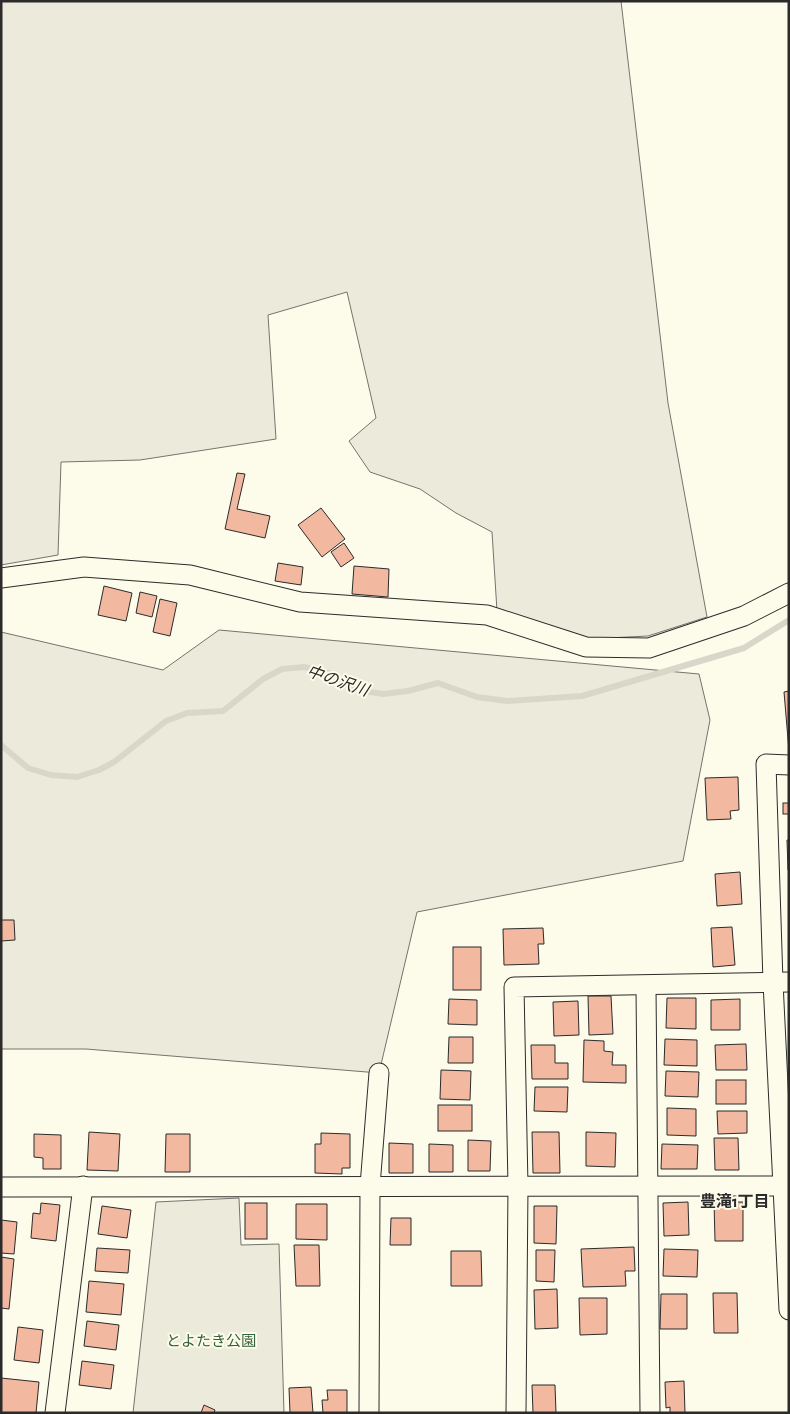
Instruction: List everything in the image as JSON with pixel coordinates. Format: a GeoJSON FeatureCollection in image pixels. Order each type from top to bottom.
{"type":"FeatureCollection","features":[{"type":"Feature","properties":{"kind":"street"},"geometry":{"type":"LineString","coordinates":[[1,578],[84,567],[190,575],[300,602],[488,615],[586,647],[649,648],[744,616],[789,593]]}},
{"type":"Feature","properties":{"kind":"street"},"geometry":{"type":"LineString","coordinates":[[789,765],[766,764],[781,982],[789,1310]]}},
{"type":"Feature","properties":{"kind":"street"},"geometry":{"type":"LineString","coordinates":[[516,1413],[518,1186],[514,988],[781,982]]}},
{"type":"Feature","properties":{"kind":"street"},"geometry":{"type":"LineString","coordinates":[[646,986],[650,1186],[650,1413]]}},
{"type":"Feature","properties":{"kind":"street"},"geometry":{"type":"LineString","coordinates":[[369,1413],[370,1186],[379,1073]]}},
{"type":"Feature","properties":{"kind":"street"},"geometry":{"type":"LineString","coordinates":[[55,1413],[83,1186]]}},
{"type":"Feature","properties":{"kind":"street"},"geometry":{"type":"LineString","coordinates":[[1,1187],[786,1186]]}},
{"type":"Feature","properties":{"kind":"green space"},"geometry":{"type":"Polygon","coordinates":[[[1,1],[621,1],[668,403],[707,617],[648,636],[587,639],[497,611],[492,532],[456,513],[420,489],[370,472],[349,441],[376,418],[347,292],[268,315],[276,439],[140,460],[61,462],[58,555],[1,565],[1,1]]]}},
{"type":"Feature","properties":{"kind":"green space"},"geometry":{"type":"Polygon","coordinates":[[[219,630],[699,674],[710,720],[683,861],[417,912],[379,1073],[86,1049],[1,1049],[1,632],[163,670],[219,630]]]}},
{"type":"Feature","properties":{"kind":"green space","name":"とよたき公園"},"geometry":{"type":"Polygon","coordinates":[[[239,1198],[241,1245],[279,1244],[284,1413],[133,1413],[156,1202],[239,1198]]]}},
{"type":"Feature","properties":{"kind":"building"},"geometry":{"type":"Polygon","coordinates":[[[237,473],[245,474],[237,509],[270,516],[265,538],[225,529],[237,473]]]}},
{"type":"Feature","properties":{"kind":"building"},"geometry":{"type":"Polygon","coordinates":[[[321,508],[345,539],[322,557],[298,525],[321,508]]]}},
{"type":"Feature","properties":{"kind":"building"},"geometry":{"type":"Polygon","coordinates":[[[344,543],[354,558],[341,567],[331,552],[344,543]]]}},
{"type":"Feature","properties":{"kind":"building"},"geometry":{"type":"Polygon","coordinates":[[[278,563],[303,567],[301,585],[275,581],[278,563]]]}},
{"type":"Feature","properties":{"kind":"building"},"geometry":{"type":"Polygon","coordinates":[[[354,566],[389,569],[388,597],[352,594],[354,566]]]}},
{"type":"Feature","properties":{"kind":"building"},"geometry":{"type":"Polygon","coordinates":[[[104,586],[132,593],[126,621],[98,615],[104,586]]]}},
{"type":"Feature","properties":{"kind":"building"},"geometry":{"type":"Polygon","coordinates":[[[140,592],[157,596],[152,617],[136,613],[140,592]]]}},
{"type":"Feature","properties":{"kind":"building"},"geometry":{"type":"Polygon","coordinates":[[[160,599],[177,603],[170,636],[153,632],[160,599]]]}},
{"type":"Feature","properties":{"kind":"building"},"geometry":{"type":"Polygon","coordinates":[[[789,691],[789,751],[784,692],[789,691]]]}},
{"type":"Feature","properties":{"kind":"building"},"geometry":{"type":"Polygon","coordinates":[[[738,777],[739,810],[730,811],[731,819],[707,820],[705,778],[738,777]]]}},
{"type":"Feature","properties":{"kind":"building"},"geometry":{"type":"Polygon","coordinates":[[[783,803],[789,803],[789,814],[783,814],[783,803]]]}},
{"type":"Feature","properties":{"kind":"building"},"geometry":{"type":"Polygon","coordinates":[[[787,840],[789,840],[789,870],[788,870],[787,840]]]}},
{"type":"Feature","properties":{"kind":"building"},"geometry":{"type":"Polygon","coordinates":[[[740,872],[742,904],[717,906],[715,874],[740,872]]]}},
{"type":"Feature","properties":{"kind":"building"},"geometry":{"type":"Polygon","coordinates":[[[1,920],[14,920],[15,940],[1,941],[1,920]]]}},
{"type":"Feature","properties":{"kind":"building"},"geometry":{"type":"Polygon","coordinates":[[[732,927],[735,965],[713,967],[711,928],[732,927]]]}},
{"type":"Feature","properties":{"kind":"building"},"geometry":{"type":"Polygon","coordinates":[[[543,928],[544,944],[538,944],[539,964],[504,965],[503,929],[543,928]]]}},
{"type":"Feature","properties":{"kind":"building"},"geometry":{"type":"Polygon","coordinates":[[[453,947],[481,947],[481,990],[453,990],[453,947]]]}},
{"type":"Feature","properties":{"kind":"building"},"geometry":{"type":"Polygon","coordinates":[[[588,996],[611,996],[613,1034],[589,1035],[588,996]]]}},
{"type":"Feature","properties":{"kind":"building"},"geometry":{"type":"Polygon","coordinates":[[[667,998],[696,998],[696,1029],[666,1028],[667,998]]]}},
{"type":"Feature","properties":{"kind":"building"},"geometry":{"type":"Polygon","coordinates":[[[449,999],[477,1000],[477,1025],[448,1024],[449,999]]]}},
{"type":"Feature","properties":{"kind":"building"},"geometry":{"type":"Polygon","coordinates":[[[740,999],[740,1030],[711,1030],[711,1000],[740,999]]]}},
{"type":"Feature","properties":{"kind":"building"},"geometry":{"type":"Polygon","coordinates":[[[578,1001],[579,1035],[554,1036],[553,1002],[578,1001]]]}},
{"type":"Feature","properties":{"kind":"building"},"geometry":{"type":"Polygon","coordinates":[[[449,1037],[473,1037],[473,1063],[448,1063],[449,1037]]]}},
{"type":"Feature","properties":{"kind":"building"},"geometry":{"type":"Polygon","coordinates":[[[665,1039],[697,1040],[697,1066],[664,1065],[665,1039]]]}},
{"type":"Feature","properties":{"kind":"building"},"geometry":{"type":"Polygon","coordinates":[[[584,1040],[604,1041],[604,1051],[613,1052],[612,1065],[626,1065],[626,1083],[583,1082],[584,1040]]]}},
{"type":"Feature","properties":{"kind":"building"},"geometry":{"type":"Polygon","coordinates":[[[746,1044],[747,1070],[716,1070],[715,1045],[746,1044]]]}},
{"type":"Feature","properties":{"kind":"building"},"geometry":{"type":"Polygon","coordinates":[[[531,1045],[555,1045],[555,1063],[568,1063],[568,1079],[532,1079],[531,1045]]]}},
{"type":"Feature","properties":{"kind":"building"},"geometry":{"type":"Polygon","coordinates":[[[441,1070],[471,1071],[470,1100],[440,1099],[441,1070]]]}},
{"type":"Feature","properties":{"kind":"building"},"geometry":{"type":"Polygon","coordinates":[[[666,1071],[699,1072],[698,1097],[665,1096],[666,1071]]]}},
{"type":"Feature","properties":{"kind":"building"},"geometry":{"type":"Polygon","coordinates":[[[716,1080],[746,1080],[746,1104],[716,1104],[716,1080]]]}},
{"type":"Feature","properties":{"kind":"building"},"geometry":{"type":"Polygon","coordinates":[[[535,1087],[568,1087],[567,1112],[534,1111],[535,1087]]]}},
{"type":"Feature","properties":{"kind":"building"},"geometry":{"type":"Polygon","coordinates":[[[438,1105],[472,1105],[472,1131],[438,1131],[438,1105]]]}},
{"type":"Feature","properties":{"kind":"building"},"geometry":{"type":"Polygon","coordinates":[[[667,1108],[696,1109],[696,1136],[667,1135],[667,1108]]]}},
{"type":"Feature","properties":{"kind":"building"},"geometry":{"type":"Polygon","coordinates":[[[717,1111],[747,1111],[747,1133],[718,1134],[717,1111]]]}},
{"type":"Feature","properties":{"kind":"building"},"geometry":{"type":"Polygon","coordinates":[[[89,1132],[120,1134],[118,1171],[87,1170],[89,1132]]]}},
{"type":"Feature","properties":{"kind":"building"},"geometry":{"type":"Polygon","coordinates":[[[532,1132],[559,1132],[560,1173],[533,1173],[532,1132]]]}},
{"type":"Feature","properties":{"kind":"building"},"geometry":{"type":"Polygon","coordinates":[[[586,1132],[616,1133],[615,1167],[586,1166],[586,1132]]]}},
{"type":"Feature","properties":{"kind":"building"},"geometry":{"type":"Polygon","coordinates":[[[321,1133],[350,1134],[350,1168],[342,1168],[342,1174],[315,1173],[315,1144],[321,1144],[321,1133]]]}},
{"type":"Feature","properties":{"kind":"building"},"geometry":{"type":"Polygon","coordinates":[[[34,1134],[61,1135],[61,1169],[43,1169],[43,1158],[34,1157],[34,1134]]]}},
{"type":"Feature","properties":{"kind":"building"},"geometry":{"type":"Polygon","coordinates":[[[166,1134],[190,1134],[190,1172],[165,1172],[166,1134]]]}},
{"type":"Feature","properties":{"kind":"building"},"geometry":{"type":"Polygon","coordinates":[[[714,1138],[738,1138],[739,1170],[715,1170],[714,1138]]]}},
{"type":"Feature","properties":{"kind":"building"},"geometry":{"type":"Polygon","coordinates":[[[468,1140],[491,1141],[490,1171],[468,1171],[468,1140]]]}},
{"type":"Feature","properties":{"kind":"building"},"geometry":{"type":"Polygon","coordinates":[[[389,1143],[413,1144],[413,1173],[389,1173],[389,1143]]]}},
{"type":"Feature","properties":{"kind":"building"},"geometry":{"type":"Polygon","coordinates":[[[429,1144],[453,1145],[453,1172],[429,1172],[429,1144]]]}},
{"type":"Feature","properties":{"kind":"building"},"geometry":{"type":"Polygon","coordinates":[[[662,1144],[698,1145],[697,1169],[661,1169],[662,1144]]]}},
{"type":"Feature","properties":{"kind":"building"},"geometry":{"type":"Polygon","coordinates":[[[688,1202],[689,1235],[664,1236],[663,1203],[688,1202]]]}},
{"type":"Feature","properties":{"kind":"building"},"geometry":{"type":"Polygon","coordinates":[[[714,1202],[743,1202],[743,1241],[715,1241],[714,1202]]]}},
{"type":"Feature","properties":{"kind":"building"},"geometry":{"type":"Polygon","coordinates":[[[41,1203],[60,1205],[56,1241],[31,1238],[33,1213],[40,1214],[41,1203]]]}},
{"type":"Feature","properties":{"kind":"building"},"geometry":{"type":"Polygon","coordinates":[[[245,1203],[267,1203],[267,1239],[245,1239],[245,1203]]]}},
{"type":"Feature","properties":{"kind":"building"},"geometry":{"type":"Polygon","coordinates":[[[296,1204],[327,1204],[327,1240],[296,1239],[296,1204]]]}},
{"type":"Feature","properties":{"kind":"building"},"geometry":{"type":"Polygon","coordinates":[[[102,1206],[131,1210],[127,1238],[98,1234],[102,1206]]]}},
{"type":"Feature","properties":{"kind":"building"},"geometry":{"type":"Polygon","coordinates":[[[534,1206],[557,1206],[556,1244],[534,1243],[534,1206]]]}},
{"type":"Feature","properties":{"kind":"building"},"geometry":{"type":"Polygon","coordinates":[[[391,1218],[411,1218],[411,1245],[390,1245],[391,1218]]]}},
{"type":"Feature","properties":{"kind":"building"},"geometry":{"type":"Polygon","coordinates":[[[1,1220],[17,1222],[14,1254],[1,1253],[1,1220]]]}},
{"type":"Feature","properties":{"kind":"building"},"geometry":{"type":"Polygon","coordinates":[[[294,1245],[319,1245],[320,1286],[296,1286],[294,1245]]]}},
{"type":"Feature","properties":{"kind":"building"},"geometry":{"type":"Polygon","coordinates":[[[634,1247],[635,1271],[625,1271],[626,1286],[583,1287],[581,1249],[634,1247]]]}},
{"type":"Feature","properties":{"kind":"building"},"geometry":{"type":"Polygon","coordinates":[[[97,1248],[130,1250],[128,1273],[95,1271],[97,1248]]]}},
{"type":"Feature","properties":{"kind":"building"},"geometry":{"type":"Polygon","coordinates":[[[664,1249],[698,1250],[697,1277],[663,1276],[664,1249]]]}},
{"type":"Feature","properties":{"kind":"building"},"geometry":{"type":"Polygon","coordinates":[[[536,1250],[555,1250],[554,1282],[536,1281],[536,1250]]]}},
{"type":"Feature","properties":{"kind":"building"},"geometry":{"type":"Polygon","coordinates":[[[451,1251],[481,1251],[482,1286],[451,1286],[451,1251]]]}},
{"type":"Feature","properties":{"kind":"building"},"geometry":{"type":"Polygon","coordinates":[[[1,1257],[14,1259],[9,1309],[1,1308],[1,1257]]]}},
{"type":"Feature","properties":{"kind":"building"},"geometry":{"type":"Polygon","coordinates":[[[89,1281],[124,1284],[121,1315],[86,1312],[89,1281]]]}},
{"type":"Feature","properties":{"kind":"building"},"geometry":{"type":"Polygon","coordinates":[[[557,1289],[558,1328],[535,1329],[534,1290],[557,1289]]]}},
{"type":"Feature","properties":{"kind":"building"},"geometry":{"type":"Polygon","coordinates":[[[713,1293],[737,1293],[738,1333],[714,1333],[713,1293]]]}},
{"type":"Feature","properties":{"kind":"building"},"geometry":{"type":"Polygon","coordinates":[[[661,1294],[687,1294],[687,1329],[660,1329],[661,1294]]]}},
{"type":"Feature","properties":{"kind":"building"},"geometry":{"type":"Polygon","coordinates":[[[579,1298],[607,1298],[607,1334],[580,1335],[579,1298]]]}},
{"type":"Feature","properties":{"kind":"building"},"geometry":{"type":"Polygon","coordinates":[[[87,1321],[119,1325],[116,1350],[84,1346],[87,1321]]]}},
{"type":"Feature","properties":{"kind":"building"},"geometry":{"type":"Polygon","coordinates":[[[18,1327],[43,1330],[39,1363],[14,1360],[18,1327]]]}},
{"type":"Feature","properties":{"kind":"building"},"geometry":{"type":"Polygon","coordinates":[[[82,1361],[114,1365],[111,1389],[79,1385],[82,1361]]]}},
{"type":"Feature","properties":{"kind":"building"},"geometry":{"type":"Polygon","coordinates":[[[1,1378],[39,1382],[36,1413],[1,1413],[1,1378]]]}},
{"type":"Feature","properties":{"kind":"building"},"geometry":{"type":"Polygon","coordinates":[[[684,1381],[685,1413],[670,1413],[670,1407],[666,1408],[665,1382],[684,1381]]]}},
{"type":"Feature","properties":{"kind":"building"},"geometry":{"type":"Polygon","coordinates":[[[532,1385],[555,1385],[556,1413],[533,1413],[532,1385]]]}},
{"type":"Feature","properties":{"kind":"building"},"geometry":{"type":"Polygon","coordinates":[[[311,1387],[313,1413],[290,1413],[289,1388],[311,1387]]]}},
{"type":"Feature","properties":{"kind":"building"},"geometry":{"type":"Polygon","coordinates":[[[327,1390],[347,1390],[347,1413],[323,1413],[322,1400],[328,1400],[327,1390]]]}},
{"type":"Feature","properties":{"kind":"building"},"geometry":{"type":"Polygon","coordinates":[[[204,1405],[215,1410],[214,1413],[201,1413],[204,1405]]]}},
{"type":"Feature","properties":{"kind":"waterway","name":"中の沢川"},"geometry":{"type":"LineString","coordinates":[[1,745],[28,768],[51,775],[77,777],[99,770],[114,762],[166,721],[187,713],[223,711],[263,679],[282,669],[304,667],[329,673],[357,690],[383,694],[408,691],[438,683],[477,697],[507,701],[582,696],[744,648],[789,620]]}},
{"type":"Feature","properties":{"kind":"district","name":"豊滝1丁目"},"geometry":{"type":"Point","coordinates":[735,1201]}}]}
